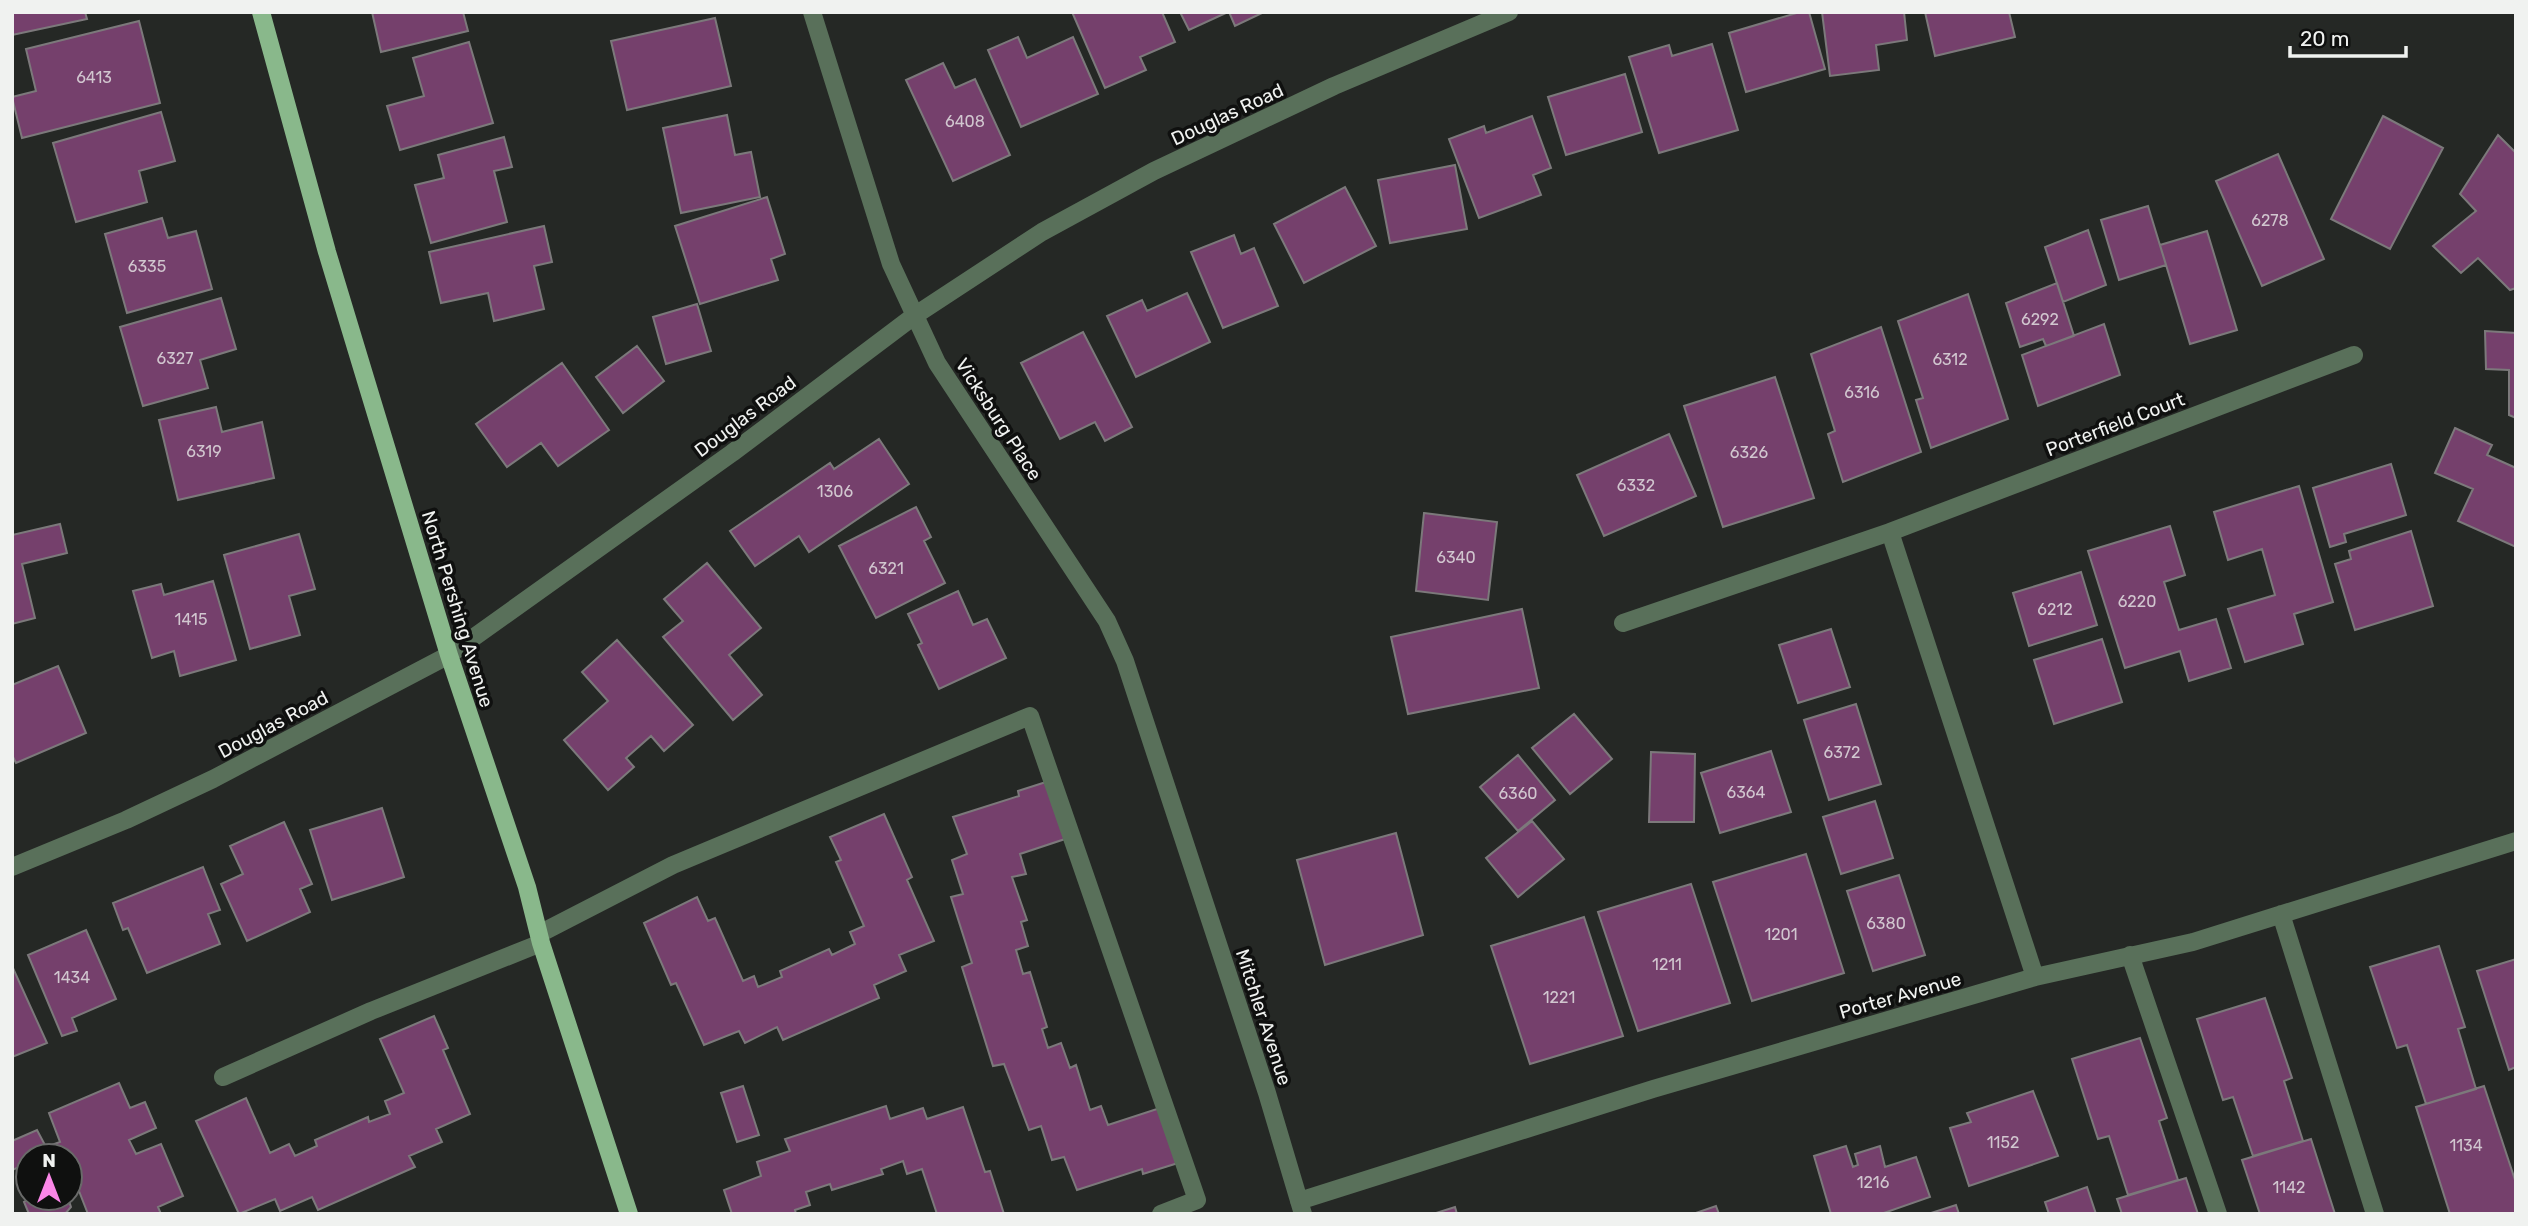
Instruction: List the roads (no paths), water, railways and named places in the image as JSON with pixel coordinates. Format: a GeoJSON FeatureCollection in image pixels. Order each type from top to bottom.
{"type":"FeatureCollection","features":[{"type":"Feature","properties":{"kind":"main road","name":"North Pershing Avenue"},"geometry":{"type":"LineString","coordinates":[[261,12],[327,252],[449,655],[527,887],[540,939],[629,1214]]}},
{"type":"Feature","properties":{"kind":"street","name":"Vicksburg Place"},"geometry":{"type":"LineString","coordinates":[[812,12],[891,264],[914,316],[937,363],[1107,621],[1125,661],[1182,834]]}},
{"type":"Feature","properties":{"kind":"street","name":"Douglas Road"},"geometry":{"type":"LineString","coordinates":[[12,867],[126,820],[213,779],[449,655],[732,453],[914,316],[1042,232],[1154,171],[1334,86],[1509,12]]}},
{"type":"Feature","properties":{"kind":"street","name":"Porterfield Court"},"geometry":{"type":"LineString","coordinates":[[1623,623],[1890,532],[2354,355]]}},
{"type":"Feature","properties":{"kind":"street"},"geometry":{"type":"LineString","coordinates":[[1890,532],[2035,977]]}},
{"type":"Feature","properties":{"kind":"street"},"geometry":{"type":"LineString","coordinates":[[223,1077],[540,939],[673,865],[1030,716],[1197,1200],[1161,1214]]}},
{"type":"Feature","properties":{"kind":"street","name":"Mitchler Avenue"},"geometry":{"type":"LineString","coordinates":[[1182,834],[1301,1207]]}},
{"type":"Feature","properties":{"kind":"street","name":"Porter Avenue"},"geometry":{"type":"LineString","coordinates":[[1301,1207],[1654,1089],[2035,977],[2193,942],[2516,841]]}},
{"type":"Feature","properties":{"kind":"street"},"geometry":{"type":"LineString","coordinates":[[2281,914],[2375,1214]]}},
{"type":"Feature","properties":{"kind":"street"},"geometry":{"type":"LineString","coordinates":[[2130,955],[2218,1214]]}}]}
